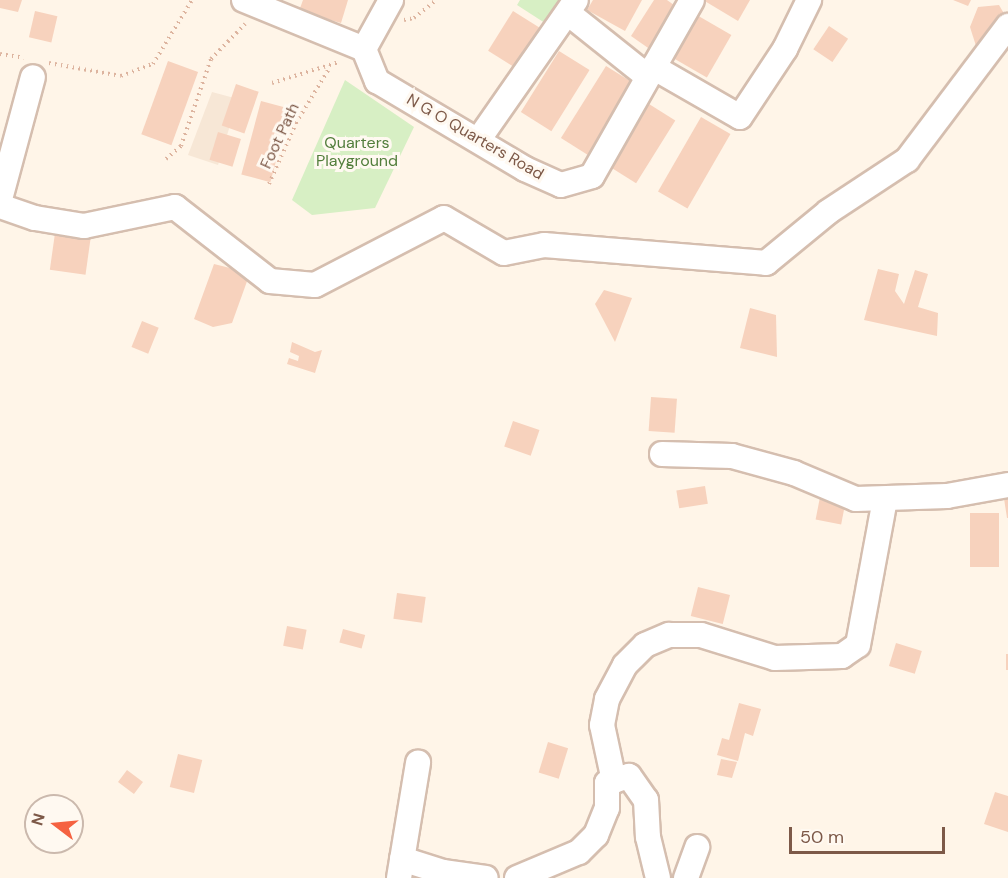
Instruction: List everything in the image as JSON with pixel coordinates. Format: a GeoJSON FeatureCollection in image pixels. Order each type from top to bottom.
{"type":"FeatureCollection","features":[{"type":"Feature","properties":{"kind":"street"},"geometry":{"type":"LineString","coordinates":[[261,7],[364,49],[391,0]]}},
{"type":"Feature","properties":{"kind":"street","name":"N G O Quarters Road"},"geometry":{"type":"LineString","coordinates":[[364,49],[377,81],[479,139],[525,169],[561,185],[592,176],[692,0]]}},
{"type":"Feature","properties":{"kind":"street"},"geometry":{"type":"LineString","coordinates":[[479,139],[572,6],[650,72],[740,117],[784,50],[809,0]]}},
{"type":"Feature","properties":{"kind":"street"},"geometry":{"type":"LineString","coordinates":[[0,206],[34,218],[84,226],[175,207],[270,281],[315,285],[444,218],[504,253],[544,244],[766,263],[828,212],[908,160],[1008,26]]}},
{"type":"Feature","properties":{"kind":"street"},"geometry":{"type":"LineString","coordinates":[[0,199],[37,66]]}},
{"type":"Feature","properties":{"kind":"street"},"geometry":{"type":"LineString","coordinates":[[662,454],[732,456],[794,473],[856,499],[885,500],[947,496],[1008,485]]}},
{"type":"Feature","properties":{"kind":"street"},"geometry":{"type":"LineString","coordinates":[[614,781],[602,724],[607,699],[625,666],[645,645],[669,635],[700,634],[775,658],[842,656],[858,645],[885,500]]}},
{"type":"Feature","properties":{"kind":"street"},"geometry":{"type":"LineString","coordinates":[[418,763],[400,869],[486,878]]}},
{"type":"Feature","properties":{"kind":"street"},"geometry":{"type":"LineString","coordinates":[[517,878],[579,852],[596,835],[607,808],[607,783],[629,776],[646,800],[648,837],[658,878]]}},
{"type":"Feature","properties":{"kind":"street"},"geometry":{"type":"LineString","coordinates":[[686,878],[697,847]]}},
{"type":"Feature","properties":{"kind":"path"},"geometry":{"type":"LineString","coordinates":[[0,54],[37,66],[121,76],[153,64],[192,0]]}},
{"type":"Feature","properties":{"kind":"path"},"geometry":{"type":"LineString","coordinates":[[166,159],[182,146],[211,59],[223,43],[261,7]]}},
{"type":"Feature","properties":{"kind":"path"},"geometry":{"type":"LineString","coordinates":[[272,83],[330,67],[364,49]]}},
{"type":"Feature","properties":{"kind":"path","name":"Foot Path"},"geometry":{"type":"LineString","coordinates":[[269,184],[296,123],[330,67]]}},
{"type":"Feature","properties":{"kind":"shaded area"},"geometry":{"type":"Polygon","coordinates":[[[212,92],[238,99],[218,165],[188,155],[212,92]]]}},
{"type":"Feature","properties":{"kind":"green space"},"geometry":{"type":"Polygon","coordinates":[[[520,0],[563,0],[548,25],[517,5],[520,0]]]}},
{"type":"Feature","properties":{"kind":"green space","name":"Quarters Playground"},"geometry":{"type":"Polygon","coordinates":[[[345,80],[414,127],[375,208],[312,215],[292,200],[345,80]]]}},
{"type":"Feature","properties":{"kind":"building"},"geometry":{"type":"Polygon","coordinates":[[[0,0],[22,0],[18,12],[0,8],[0,0]]]}},
{"type":"Feature","properties":{"kind":"building"},"geometry":{"type":"Polygon","coordinates":[[[303,0],[348,0],[341,23],[299,11],[303,0]]]}},
{"type":"Feature","properties":{"kind":"building"},"geometry":{"type":"Polygon","coordinates":[[[593,0],[642,0],[625,31],[587,10],[593,0]]]}},
{"type":"Feature","properties":{"kind":"building"},"geometry":{"type":"Polygon","coordinates":[[[654,0],[667,0],[678,8],[651,50],[631,36],[654,0]]]}},
{"type":"Feature","properties":{"kind":"building"},"geometry":{"type":"Polygon","coordinates":[[[703,0],[750,0],[738,21],[703,0]]]}},
{"type":"Feature","properties":{"kind":"building"},"geometry":{"type":"Polygon","coordinates":[[[953,0],[971,0],[968,6],[953,0]]]}},
{"type":"Feature","properties":{"kind":"building"},"geometry":{"type":"Polygon","coordinates":[[[999,5],[1006,17],[976,46],[970,27],[978,7],[999,5]]]}},
{"type":"Feature","properties":{"kind":"building"},"geometry":{"type":"Polygon","coordinates":[[[35,11],[57,16],[51,42],[29,37],[35,11]]]}},
{"type":"Feature","properties":{"kind":"building"},"geometry":{"type":"Polygon","coordinates":[[[513,11],[540,28],[515,68],[488,51],[513,11]]]}},
{"type":"Feature","properties":{"kind":"building"},"geometry":{"type":"Polygon","coordinates":[[[695,14],[731,35],[707,77],[670,56],[695,14]]]}},
{"type":"Feature","properties":{"kind":"building"},"geometry":{"type":"Polygon","coordinates":[[[829,26],[848,39],[832,62],[813,49],[829,26]]]}},
{"type":"Feature","properties":{"kind":"building"},"geometry":{"type":"Polygon","coordinates":[[[559,51],[590,70],[551,131],[521,112],[559,51]]]}},
{"type":"Feature","properties":{"kind":"building"},"geometry":{"type":"Polygon","coordinates":[[[168,61],[198,72],[171,145],[141,134],[168,61]]]}},
{"type":"Feature","properties":{"kind":"building"},"geometry":{"type":"Polygon","coordinates":[[[606,66],[637,85],[591,157],[561,138],[606,66]]]}},
{"type":"Feature","properties":{"kind":"building"},"geometry":{"type":"Polygon","coordinates":[[[236,84],[259,92],[244,133],[222,126],[236,84]]]}},
{"type":"Feature","properties":{"kind":"building"},"geometry":{"type":"Polygon","coordinates":[[[261,101],[290,109],[270,182],[241,174],[261,101]]]}},
{"type":"Feature","properties":{"kind":"building"},"geometry":{"type":"Polygon","coordinates":[[[649,104],[675,120],[636,183],[610,167],[649,104]]]}},
{"type":"Feature","properties":{"kind":"building"},"geometry":{"type":"Polygon","coordinates":[[[701,117],[730,134],[687,208],[658,191],[701,117]]]}},
{"type":"Feature","properties":{"kind":"building"},"geometry":{"type":"Polygon","coordinates":[[[218,132],[241,139],[232,167],[210,160],[218,132]]]}},
{"type":"Feature","properties":{"kind":"building"},"geometry":{"type":"Polygon","coordinates":[[[55,233],[91,238],[86,275],[50,270],[55,233]]]}},
{"type":"Feature","properties":{"kind":"building"},"geometry":{"type":"Polygon","coordinates":[[[214,264],[250,273],[232,323],[213,327],[194,319],[214,264]]]}},
{"type":"Feature","properties":{"kind":"building"},"geometry":{"type":"Polygon","coordinates":[[[878,269],[899,274],[895,291],[904,304],[915,270],[928,274],[918,307],[938,313],[937,336],[864,320],[878,269]]]}},
{"type":"Feature","properties":{"kind":"building"},"geometry":{"type":"Polygon","coordinates":[[[604,290],[632,298],[615,342],[595,304],[604,290]]]}},
{"type":"Feature","properties":{"kind":"building"},"geometry":{"type":"Polygon","coordinates":[[[750,308],[776,315],[777,357],[740,348],[750,308]]]}},
{"type":"Feature","properties":{"kind":"building"},"geometry":{"type":"Polygon","coordinates":[[[142,321],[159,328],[148,354],[132,347],[142,321]]]}},
{"type":"Feature","properties":{"kind":"building"},"geometry":{"type":"Polygon","coordinates":[[[292,342],[315,352],[322,350],[315,373],[287,364],[289,358],[298,361],[299,356],[290,352],[292,342]]]}},
{"type":"Feature","properties":{"kind":"building"},"geometry":{"type":"Polygon","coordinates":[[[651,397],[677,399],[675,433],[649,431],[651,397]]]}},
{"type":"Feature","properties":{"kind":"building"},"geometry":{"type":"Polygon","coordinates":[[[513,421],[539,430],[531,456],[504,447],[513,421]]]}},
{"type":"Feature","properties":{"kind":"building"},"geometry":{"type":"Polygon","coordinates":[[[705,486],[708,504],[679,508],[676,491],[705,486]]]}},
{"type":"Feature","properties":{"kind":"building"},"geometry":{"type":"Polygon","coordinates":[[[1003,492],[1008,492],[1008,518],[1007,518],[1003,492]]]}},
{"type":"Feature","properties":{"kind":"building"},"geometry":{"type":"Polygon","coordinates":[[[820,497],[846,502],[841,525],[816,520],[820,497]]]}},
{"type":"Feature","properties":{"kind":"building"},"geometry":{"type":"Polygon","coordinates":[[[970,513],[999,513],[999,567],[970,567],[970,513]]]}},
{"type":"Feature","properties":{"kind":"building"},"geometry":{"type":"Polygon","coordinates":[[[698,587],[730,595],[723,624],[691,616],[698,587]]]}},
{"type":"Feature","properties":{"kind":"building"},"geometry":{"type":"Polygon","coordinates":[[[397,593],[426,597],[422,623],[393,619],[397,593]]]}},
{"type":"Feature","properties":{"kind":"building"},"geometry":{"type":"Polygon","coordinates":[[[287,626],[307,630],[303,649],[283,646],[287,626]]]}},
{"type":"Feature","properties":{"kind":"building"},"geometry":{"type":"Polygon","coordinates":[[[343,629],[365,635],[362,648],[339,643],[343,629]]]}},
{"type":"Feature","properties":{"kind":"building"},"geometry":{"type":"Polygon","coordinates":[[[896,643],[922,651],[915,674],[889,666],[896,643]]]}},
{"type":"Feature","properties":{"kind":"building"},"geometry":{"type":"Polygon","coordinates":[[[1006,654],[1008,654],[1008,670],[1006,670],[1006,654]]]}},
{"type":"Feature","properties":{"kind":"building"},"geometry":{"type":"Polygon","coordinates":[[[739,703],[761,709],[753,736],[745,733],[738,761],[717,755],[722,738],[729,740],[739,703]]]}},
{"type":"Feature","properties":{"kind":"building"},"geometry":{"type":"Polygon","coordinates":[[[548,742],[568,748],[559,779],[539,773],[548,742]]]}},
{"type":"Feature","properties":{"kind":"building"},"geometry":{"type":"Polygon","coordinates":[[[178,754],[202,760],[194,793],[170,787],[178,754]]]}},
{"type":"Feature","properties":{"kind":"building"},"geometry":{"type":"Polygon","coordinates":[[[721,759],[737,762],[732,778],[717,775],[721,759]]]}},
{"type":"Feature","properties":{"kind":"building"},"geometry":{"type":"Polygon","coordinates":[[[127,770],[143,782],[134,794],[118,782],[127,770]]]}},
{"type":"Feature","properties":{"kind":"building"},"geometry":{"type":"Polygon","coordinates":[[[995,792],[1008,796],[1008,832],[984,824],[995,792]]]}}]}
